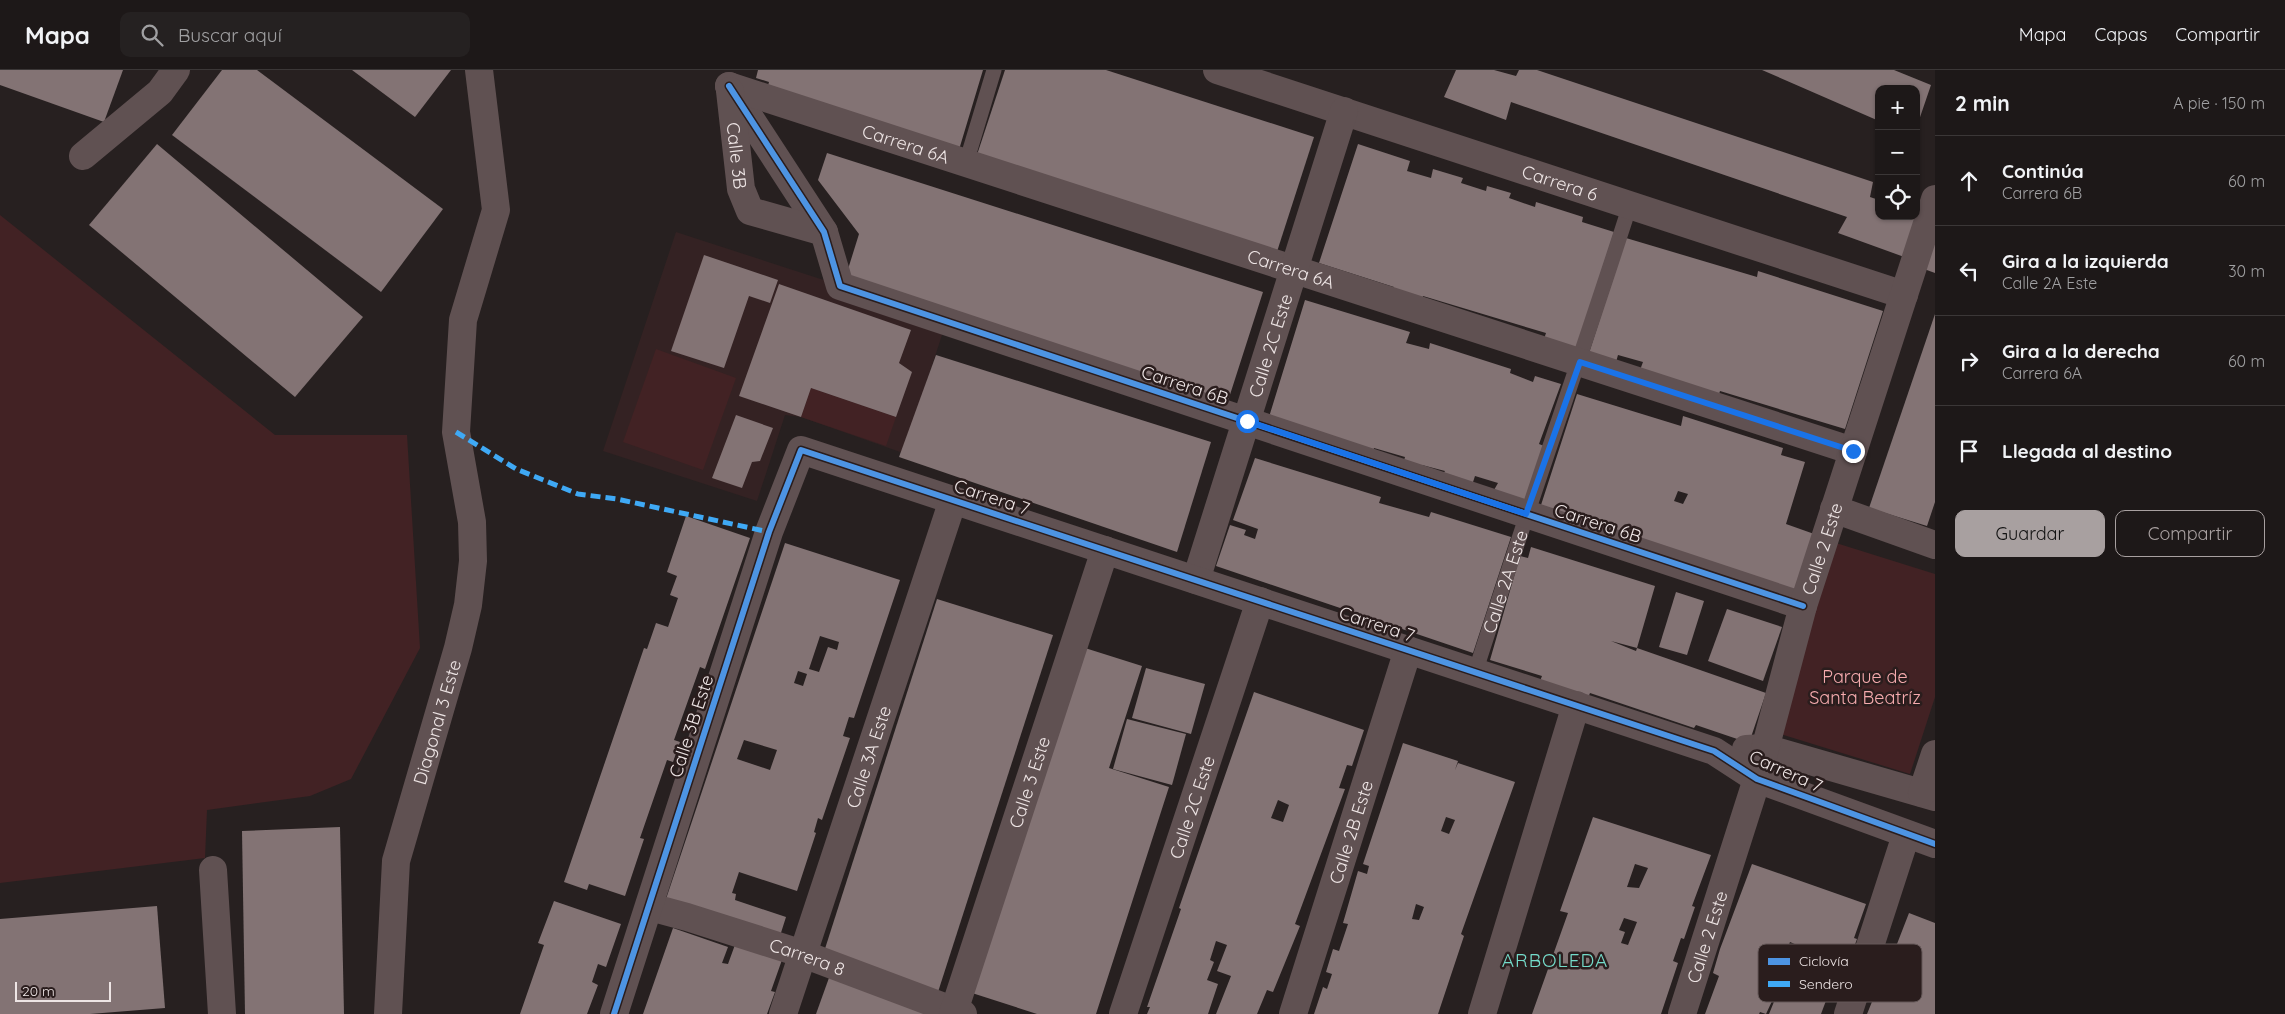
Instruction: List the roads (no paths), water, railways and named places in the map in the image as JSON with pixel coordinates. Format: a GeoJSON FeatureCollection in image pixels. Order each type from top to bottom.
{"type":"FeatureCollection","features":[{"type":"Feature","properties":{"kind":"street"},"geometry":{"type":"LineString","coordinates":[[83,156],[160,92],[176,70]]}},
{"type":"Feature","properties":{"kind":"street","name":"Diagonal 3 Este"},"geometry":{"type":"LineString","coordinates":[[388,1014],[396,861],[458,648],[468,605],[473,561],[472,522],[456,432],[463,320],[496,210],[479,70]]}},
{"type":"Feature","properties":{"kind":"street","name":"Carrera 6"},"geometry":{"type":"LineString","coordinates":[[1217,70],[1904,295]]}},
{"type":"Feature","properties":{"kind":"street"},"geometry":{"type":"LineString","coordinates":[[729,78],[824,232]]}},
{"type":"Feature","properties":{"kind":"street","name":"Carrera 6A"},"geometry":{"type":"LineString","coordinates":[[729,78],[966,163],[1853,451]]}},
{"type":"Feature","properties":{"kind":"street","name":"Calle 3B"},"geometry":{"type":"LineString","coordinates":[[729,78],[741,189],[750,211],[824,232]]}},
{"type":"Feature","properties":{"kind":"street","name":"Calle 2C Este"},"geometry":{"type":"LineString","coordinates":[[1196,580],[1344,111]]}},
{"type":"Feature","properties":{"kind":"street","name":"Calle 2 Este"},"geometry":{"type":"LineString","coordinates":[[1682,1014],[1757,779],[1802,606],[1935,199]]}},
{"type":"Feature","properties":{"kind":"street","name":"Carrera 6B"},"geometry":{"type":"LineString","coordinates":[[824,232],[840,286],[1802,606]]}},
{"type":"Feature","properties":{"kind":"street","name":"Carrera 7"},"geometry":{"type":"LineString","coordinates":[[801,450],[1714,751],[1757,779],[1935,844]]}},
{"type":"Feature","properties":{"kind":"street","name":"Calle 3B Este"},"geometry":{"type":"LineString","coordinates":[[614,1014],[650,907],[769,532],[801,450]]}},
{"type":"Feature","properties":{"kind":"street","name":"Calle 3A Este"},"geometry":{"type":"LineString","coordinates":[[783,1014],[953,500]]}},
{"type":"Feature","properties":{"kind":"street"},"geometry":{"type":"LineString","coordinates":[[1834,509],[1935,544]]}},
{"type":"Feature","properties":{"kind":"street","name":"Calle 3 Este"},"geometry":{"type":"LineString","coordinates":[[957,1013],[1105,550]]}},
{"type":"Feature","properties":{"kind":"street","name":"Calle 2C Este"},"geometry":{"type":"LineString","coordinates":[[1123,1014],[1260,601]]}},
{"type":"Feature","properties":{"kind":"street","name":"Calle 2B Este"},"geometry":{"type":"LineString","coordinates":[[1293,1014],[1408,650]]}},
{"type":"Feature","properties":{"kind":"street"},"geometry":{"type":"LineString","coordinates":[[1482,1014],[1576,705]]}},
{"type":"Feature","properties":{"kind":"street","name":"Carrera 7"},"geometry":{"type":"LineString","coordinates":[[1714,751],[1765,748],[1928,795]]}},
{"type":"Feature","properties":{"kind":"street"},"geometry":{"type":"LineString","coordinates":[[1928,795],[1935,754]]}},
{"type":"Feature","properties":{"kind":"street"},"geometry":{"type":"LineString","coordinates":[[1871,944],[1906,835]]}},
{"type":"Feature","properties":{"kind":"street"},"geometry":{"type":"LineString","coordinates":[[213,870],[222,1014]]}},
{"type":"Feature","properties":{"kind":"street","name":"Carrera 8"},"geometry":{"type":"LineString","coordinates":[[650,907],[688,917],[803,954],[957,1013]]}},
{"type":"Feature","properties":{"kind":"street"},"geometry":{"type":"LineString","coordinates":[[1848,1014],[1852,1002]]}},
{"type":"Feature","properties":{"kind":"lane"},"geometry":{"type":"LineString","coordinates":[[966,163],[994,70]]}},
{"type":"Feature","properties":{"kind":"lane","name":"Calle 2A Este"},"geometry":{"type":"LineString","coordinates":[[1475,672],[1526,514],[1580,362],[1630,205]]}},
{"type":"Feature","properties":{"kind":"district","name":"ARBOLEDA"},"geometry":{"type":"Point","coordinates":[1555,960]}},
{"type":"Feature","properties":{"kind":"park label","name":"Parque de Santa Beatríz"},"geometry":{"type":"Point","coordinates":[1865,686]}}]}
